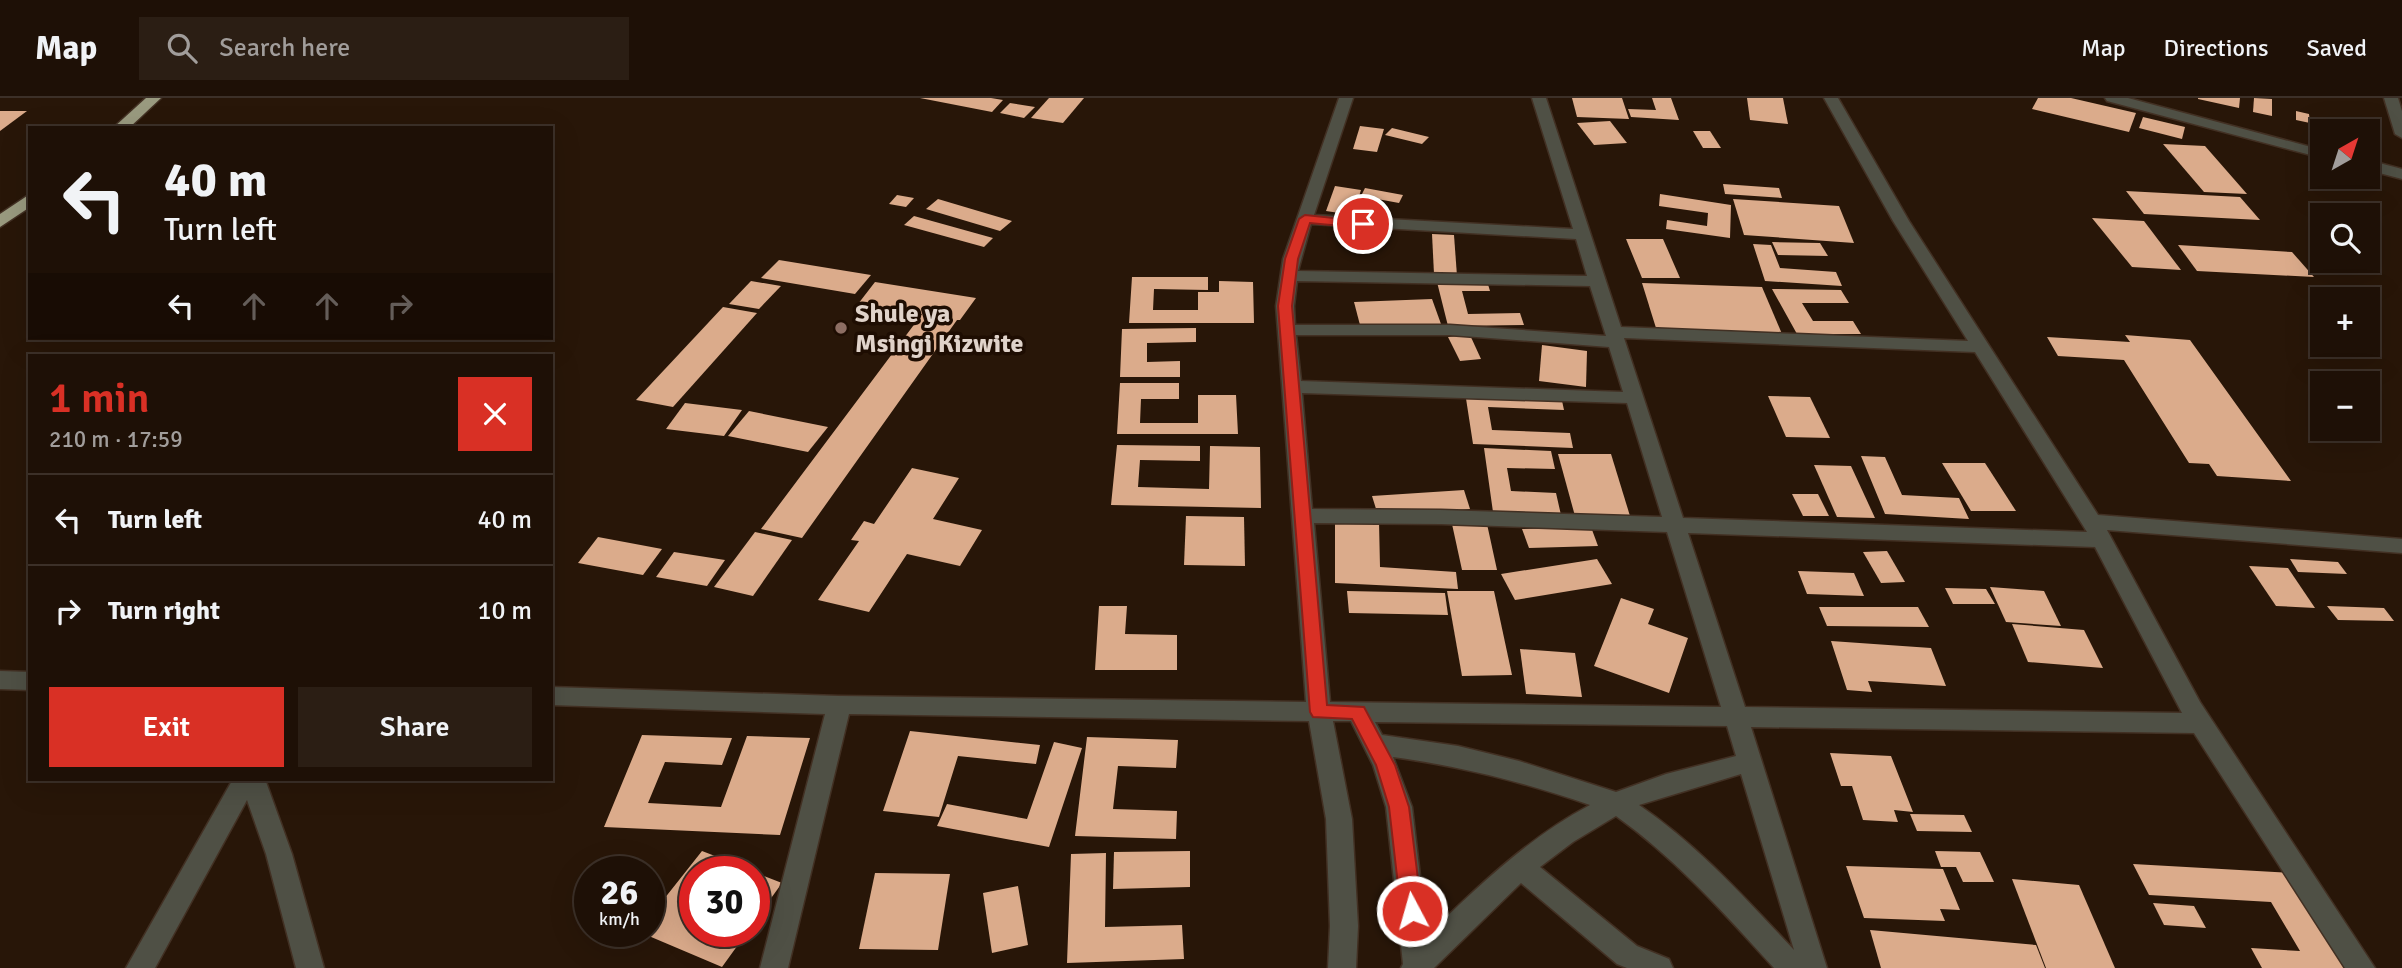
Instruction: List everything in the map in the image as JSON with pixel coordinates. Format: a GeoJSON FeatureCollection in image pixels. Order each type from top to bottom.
{"type":"FeatureCollection","features":[{"type":"Feature","properties":{"kind":"highway"},"geometry":{"type":"LineString","coordinates":[[122,126],[154,98]]}},
{"type":"Feature","properties":{"kind":"highway"},"geometry":{"type":"LineString","coordinates":[[0,222],[28,201]]}},
{"type":"Feature","properties":{"kind":"street"},"geometry":{"type":"LineString","coordinates":[[1342,968],[1344,926],[1339,818],[1319,712],[1285,306],[1291,259],[1346,98]]}},
{"type":"Feature","properties":{"kind":"street"},"geometry":{"type":"LineString","coordinates":[[1539,98],[1813,968]]}},
{"type":"Feature","properties":{"kind":"street"},"geometry":{"type":"LineString","coordinates":[[1831,98],[1901,221],[2097,531],[2201,723],[2361,968]]}},
{"type":"Feature","properties":{"kind":"street"},"geometry":{"type":"LineString","coordinates":[[2112,98],[2310,151]]}},
{"type":"Feature","properties":{"kind":"street"},"geometry":{"type":"LineString","coordinates":[[2391,98],[2402,134]]}},
{"type":"Feature","properties":{"kind":"street"},"geometry":{"type":"LineString","coordinates":[[2380,168],[2402,174]]}},
{"type":"Feature","properties":{"kind":"street"},"geometry":{"type":"LineString","coordinates":[[1305,219],[1581,233]]}},
{"type":"Feature","properties":{"kind":"street"},"geometry":{"type":"LineString","coordinates":[[1289,276],[1597,281]]}},
{"type":"Feature","properties":{"kind":"street"},"geometry":{"type":"LineString","coordinates":[[1287,330],[1473,331],[1982,348]]}},
{"type":"Feature","properties":{"kind":"street"},"geometry":{"type":"LineString","coordinates":[[1292,387],[1634,398]]}},
{"type":"Feature","properties":{"kind":"street"},"geometry":{"type":"LineString","coordinates":[[1303,516],[1441,517],[1675,526],[2097,531],[2402,546]]}},
{"type":"Feature","properties":{"kind":"street"},"geometry":{"type":"LineString","coordinates":[[0,680],[28,681]]}},
{"type":"Feature","properties":{"kind":"street"},"geometry":{"type":"LineString","coordinates":[[553,696],[839,705],[2201,723]]}},
{"type":"Feature","properties":{"kind":"street"},"geometry":{"type":"LineString","coordinates":[[774,968],[839,705]]}},
{"type":"Feature","properties":{"kind":"street"},"geometry":{"type":"LineString","coordinates":[[1358,712],[1385,765],[1399,807],[1416,967]]}},
{"type":"Feature","properties":{"kind":"street"},"geometry":{"type":"LineString","coordinates":[[1374,744],[1458,756],[1519,771],[1617,803],[1661,834],[1721,891],[1792,968]]}},
{"type":"Feature","properties":{"kind":"street"},"geometry":{"type":"LineString","coordinates":[[1416,967],[1522,868],[1561,837],[1617,803],[1750,762]]}},
{"type":"Feature","properties":{"kind":"street"},"geometry":{"type":"LineString","coordinates":[[140,968],[245,781]]}},
{"type":"Feature","properties":{"kind":"street"},"geometry":{"type":"LineString","coordinates":[[254,781],[279,854],[310,968]]}},
{"type":"Feature","properties":{"kind":"street"},"geometry":{"type":"LineString","coordinates":[[1522,868],[1627,955],[1659,968]]}},
{"type":"Feature","properties":{"kind":"building"},"geometry":{"type":"Polygon","coordinates":[[[920,98],[991,98],[1003,100],[992,112],[920,98]]]}},
{"type":"Feature","properties":{"kind":"building"},"geometry":{"type":"Polygon","coordinates":[[[1049,98],[1084,98],[1063,123],[1031,118],[1049,98]]]}},
{"type":"Feature","properties":{"kind":"building"},"geometry":{"type":"Polygon","coordinates":[[[1572,98],[1622,98],[1629,119],[1577,117],[1572,98]]]}},
{"type":"Feature","properties":{"kind":"building"},"geometry":{"type":"Polygon","coordinates":[[[1652,98],[1671,98],[1679,120],[1631,117],[1628,109],[1656,110],[1652,98]]]}},
{"type":"Feature","properties":{"kind":"building"},"geometry":{"type":"Polygon","coordinates":[[[1747,98],[1783,98],[1788,124],[1750,120],[1747,98]]]}},
{"type":"Feature","properties":{"kind":"building"},"geometry":{"type":"Polygon","coordinates":[[[2038,98],[2071,98],[2136,113],[2129,132],[2032,109],[2038,98]]]}},
{"type":"Feature","properties":{"kind":"building"},"geometry":{"type":"Polygon","coordinates":[[[2240,98],[2239,108],[2198,99],[2240,98]]]}},
{"type":"Feature","properties":{"kind":"building"},"geometry":{"type":"Polygon","coordinates":[[[2254,98],[2272,99],[2272,116],[2253,112],[2254,98]]]}},
{"type":"Feature","properties":{"kind":"building"},"geometry":{"type":"Polygon","coordinates":[[[1010,103],[1035,107],[1024,118],[1000,113],[1010,103]]]}},
{"type":"Feature","properties":{"kind":"building"},"geometry":{"type":"Polygon","coordinates":[[[0,111],[27,111],[0,131],[0,111]]]}},
{"type":"Feature","properties":{"kind":"building"},"geometry":{"type":"Polygon","coordinates":[[[2296,111],[2309,114],[2310,123],[2296,120],[2296,111]]]}},
{"type":"Feature","properties":{"kind":"building"},"geometry":{"type":"Polygon","coordinates":[[[2143,117],[2185,127],[2182,139],[2139,128],[2143,117]]]}},
{"type":"Feature","properties":{"kind":"building"},"geometry":{"type":"Polygon","coordinates":[[[1610,121],[1627,143],[1594,145],[1577,123],[1610,121]]]}},
{"type":"Feature","properties":{"kind":"building"},"geometry":{"type":"Polygon","coordinates":[[[1360,126],[1384,129],[1377,152],[1353,149],[1360,126]]]}},
{"type":"Feature","properties":{"kind":"building"},"geometry":{"type":"Polygon","coordinates":[[[1392,128],[1429,137],[1422,144],[1385,135],[1392,128]]]}},
{"type":"Feature","properties":{"kind":"building"},"geometry":{"type":"Polygon","coordinates":[[[1693,131],[1710,131],[1721,148],[1703,148],[1693,131]]]}},
{"type":"Feature","properties":{"kind":"building"},"geometry":{"type":"Polygon","coordinates":[[[2163,144],[2205,146],[2247,194],[2204,192],[2163,144]]]}},
{"type":"Feature","properties":{"kind":"building"},"geometry":{"type":"Polygon","coordinates":[[[1723,184],[1779,188],[1782,198],[1725,194],[1723,184]]]}},
{"type":"Feature","properties":{"kind":"building"},"geometry":{"type":"Polygon","coordinates":[[[1335,186],[1361,190],[1353,215],[1326,211],[1335,186]]]}},
{"type":"Feature","properties":{"kind":"building"},"geometry":{"type":"Polygon","coordinates":[[[1365,188],[1403,195],[1399,203],[1361,196],[1365,188]]]}},
{"type":"Feature","properties":{"kind":"building"},"geometry":{"type":"Polygon","coordinates":[[[2126,191],[2240,197],[2260,220],[2144,214],[2126,191]]]}},
{"type":"Feature","properties":{"kind":"building"},"geometry":{"type":"Polygon","coordinates":[[[1660,194],[1731,205],[1730,238],[1666,229],[1667,220],[1707,226],[1708,213],[1659,206],[1660,194]]]}},
{"type":"Feature","properties":{"kind":"building"},"geometry":{"type":"Polygon","coordinates":[[[897,195],[914,198],[906,207],[889,204],[897,195]]]}},
{"type":"Feature","properties":{"kind":"building"},"geometry":{"type":"Polygon","coordinates":[[[938,199],[1012,221],[1000,231],[926,209],[938,199]]]}},
{"type":"Feature","properties":{"kind":"building"},"geometry":{"type":"Polygon","coordinates":[[[1733,199],[1839,206],[1854,243],[1744,235],[1733,199]]]}},
{"type":"Feature","properties":{"kind":"building"},"geometry":{"type":"Polygon","coordinates":[[[914,216],[993,238],[984,247],[904,225],[914,216]]]}},
{"type":"Feature","properties":{"kind":"building"},"geometry":{"type":"Polygon","coordinates":[[[2092,218],[2144,221],[2181,270],[2132,267],[2092,218]]]}},
{"type":"Feature","properties":{"kind":"building"},"geometry":{"type":"Polygon","coordinates":[[[1432,234],[1454,235],[1457,276],[1434,274],[1432,234]]]}},
{"type":"Feature","properties":{"kind":"building"},"geometry":{"type":"Polygon","coordinates":[[[1626,239],[1663,239],[1680,278],[1642,278],[1626,239]]]}},
{"type":"Feature","properties":{"kind":"building"},"geometry":{"type":"Polygon","coordinates":[[[1772,242],[1820,243],[1828,256],[1778,255],[1772,242]]]}},
{"type":"Feature","properties":{"kind":"building"},"geometry":{"type":"Polygon","coordinates":[[[1753,244],[1771,245],[1780,268],[1836,272],[1842,286],[1765,281],[1753,244]]]}},
{"type":"Feature","properties":{"kind":"building"},"geometry":{"type":"Polygon","coordinates":[[[2178,245],[2292,252],[2314,277],[2197,271],[2178,245]]]}},
{"type":"Feature","properties":{"kind":"building"},"geometry":{"type":"Polygon","coordinates":[[[779,260],[871,275],[855,294],[761,278],[779,260]]]}},
{"type":"Feature","properties":{"kind":"building"},"geometry":{"type":"Polygon","coordinates":[[[1132,277],[1208,277],[1208,290],[1154,289],[1153,310],[1198,310],[1198,292],[1219,292],[1219,281],[1253,282],[1254,323],[1129,323],[1132,277]]]}},
{"type":"Feature","properties":{"kind":"building"},"geometry":{"type":"Polygon","coordinates":[[[751,281],[781,286],[759,309],[729,304],[751,281]]]}},
{"type":"Feature","properties":{"kind":"building"},"geometry":{"type":"Polygon","coordinates":[[[1487,281],[1490,291],[1462,291],[1468,314],[1520,313],[1524,325],[1448,326],[1437,282],[1487,281]]]}},
{"type":"Feature","properties":{"kind":"building"},"geometry":{"type":"Polygon","coordinates":[[[875,282],[976,298],[960,320],[957,320],[802,538],[761,529],[922,314],[858,304],[875,282]]]}},
{"type":"Feature","properties":{"kind":"building"},"geometry":{"type":"Polygon","coordinates":[[[1642,283],[1762,287],[1782,334],[1656,328],[1642,283]]]}},
{"type":"Feature","properties":{"kind":"building"},"geometry":{"type":"Polygon","coordinates":[[[1772,289],[1841,290],[1849,303],[1802,303],[1813,321],[1853,321],[1861,334],[1797,334],[1772,289]]]}},
{"type":"Feature","properties":{"kind":"building"},"geometry":{"type":"Polygon","coordinates":[[[1432,299],[1441,324],[1360,325],[1354,302],[1432,299]]]}},
{"type":"Feature","properties":{"kind":"building"},"geometry":{"type":"Polygon","coordinates":[[[723,307],[757,313],[673,407],[636,400],[723,307]]]}},
{"type":"Feature","properties":{"kind":"building"},"geometry":{"type":"Polygon","coordinates":[[[1196,328],[1196,342],[1147,343],[1147,362],[1180,361],[1180,377],[1120,377],[1122,329],[1196,328]]]}},
{"type":"Feature","properties":{"kind":"building"},"geometry":{"type":"Polygon","coordinates":[[[1470,335],[1481,359],[1460,361],[1448,337],[1470,335]]]}},
{"type":"Feature","properties":{"kind":"building"},"geometry":{"type":"Polygon","coordinates":[[[2125,335],[2190,340],[2291,481],[2217,476],[2209,464],[2189,463],[2124,360],[2058,356],[2047,337],[2130,342],[2125,335]]]}},
{"type":"Feature","properties":{"kind":"building"},"geometry":{"type":"Polygon","coordinates":[[[1542,345],[1587,351],[1586,387],[1539,381],[1542,345]]]}},
{"type":"Feature","properties":{"kind":"building"},"geometry":{"type":"Polygon","coordinates":[[[1120,383],[1179,383],[1179,399],[1141,399],[1140,423],[1198,423],[1198,395],[1236,395],[1238,434],[1117,434],[1120,383]]]}},
{"type":"Feature","properties":{"kind":"building"},"geometry":{"type":"Polygon","coordinates":[[[1465,392],[1561,396],[1564,410],[1488,407],[1492,430],[1570,433],[1573,448],[1473,444],[1465,392]]]}},
{"type":"Feature","properties":{"kind":"building"},"geometry":{"type":"Polygon","coordinates":[[[1768,396],[1810,397],[1830,438],[1786,437],[1768,396]]]}},
{"type":"Feature","properties":{"kind":"building"},"geometry":{"type":"Polygon","coordinates":[[[685,403],[742,410],[724,436],[666,429],[685,403]]]}},
{"type":"Feature","properties":{"kind":"building"},"geometry":{"type":"Polygon","coordinates":[[[749,411],[828,427],[808,452],[728,436],[749,411]]]}},
{"type":"Feature","properties":{"kind":"building"},"geometry":{"type":"Polygon","coordinates":[[[1117,445],[1200,446],[1200,461],[1140,460],[1138,487],[1209,489],[1210,446],[1260,447],[1261,508],[1111,505],[1117,445]]]}},
{"type":"Feature","properties":{"kind":"building"},"geometry":{"type":"Polygon","coordinates":[[[1484,448],[1551,451],[1555,469],[1507,468],[1511,491],[1556,493],[1561,515],[1493,512],[1484,448]]]}},
{"type":"Feature","properties":{"kind":"building"},"geometry":{"type":"Polygon","coordinates":[[[1558,454],[1611,454],[1630,516],[1575,516],[1558,454]]]}},
{"type":"Feature","properties":{"kind":"building"},"geometry":{"type":"Polygon","coordinates":[[[1861,456],[1885,457],[1902,495],[1959,498],[1969,519],[1885,514],[1861,456]]]}},
{"type":"Feature","properties":{"kind":"building"},"geometry":{"type":"Polygon","coordinates":[[[1942,463],[1985,463],[2016,511],[1971,511],[1942,463]]]}},
{"type":"Feature","properties":{"kind":"building"},"geometry":{"type":"Polygon","coordinates":[[[1814,465],[1851,466],[1875,518],[1837,517],[1814,465]]]}},
{"type":"Feature","properties":{"kind":"building"},"geometry":{"type":"Polygon","coordinates":[[[912,468],[959,478],[933,519],[982,530],[960,566],[907,554],[869,612],[818,600],[859,541],[851,540],[864,521],[874,524],[912,468]]]}},
{"type":"Feature","properties":{"kind":"building"},"geometry":{"type":"Polygon","coordinates":[[[1464,490],[1470,509],[1378,515],[1372,496],[1464,490]]]}},
{"type":"Feature","properties":{"kind":"building"},"geometry":{"type":"Polygon","coordinates":[[[1792,494],[1818,494],[1829,516],[1803,516],[1792,494]]]}},
{"type":"Feature","properties":{"kind":"building"},"geometry":{"type":"Polygon","coordinates":[[[1186,516],[1244,517],[1245,566],[1184,565],[1186,516]]]}},
{"type":"Feature","properties":{"kind":"building"},"geometry":{"type":"Polygon","coordinates":[[[1335,520],[1379,522],[1380,567],[1456,572],[1458,589],[1335,583],[1335,520]]]}},
{"type":"Feature","properties":{"kind":"building"},"geometry":{"type":"Polygon","coordinates":[[[1452,524],[1487,524],[1497,570],[1462,570],[1452,524]]]}},
{"type":"Feature","properties":{"kind":"building"},"geometry":{"type":"Polygon","coordinates":[[[1591,527],[1598,546],[1529,548],[1522,529],[1591,527]]]}},
{"type":"Feature","properties":{"kind":"building"},"geometry":{"type":"Polygon","coordinates":[[[755,532],[792,540],[753,596],[714,587],[755,532]]]}},
{"type":"Feature","properties":{"kind":"building"},"geometry":{"type":"Polygon","coordinates":[[[598,537],[662,549],[643,575],[578,563],[598,537]]]}},
{"type":"Feature","properties":{"kind":"building"},"geometry":{"type":"Polygon","coordinates":[[[1887,551],[1905,582],[1881,583],[1863,552],[1887,551]]]}},
{"type":"Feature","properties":{"kind":"building"},"geometry":{"type":"Polygon","coordinates":[[[674,552],[725,560],[707,586],[656,577],[674,552]]]}},
{"type":"Feature","properties":{"kind":"building"},"geometry":{"type":"Polygon","coordinates":[[[1597,559],[1612,584],[1515,600],[1501,574],[1597,559]]]}},
{"type":"Feature","properties":{"kind":"building"},"geometry":{"type":"Polygon","coordinates":[[[2290,559],[2338,562],[2347,574],[2298,572],[2290,559]]]}},
{"type":"Feature","properties":{"kind":"building"},"geometry":{"type":"Polygon","coordinates":[[[2249,566],[2288,568],[2315,608],[2276,606],[2249,566]]]}},
{"type":"Feature","properties":{"kind":"building"},"geometry":{"type":"Polygon","coordinates":[[[1798,571],[1854,573],[1864,596],[1807,594],[1798,571]]]}},
{"type":"Feature","properties":{"kind":"building"},"geometry":{"type":"Polygon","coordinates":[[[1990,587],[2044,591],[2061,626],[2006,622],[1990,587]]]}},
{"type":"Feature","properties":{"kind":"building"},"geometry":{"type":"Polygon","coordinates":[[[1945,588],[1986,589],[1995,604],[1953,604],[1945,588]]]}},
{"type":"Feature","properties":{"kind":"building"},"geometry":{"type":"Polygon","coordinates":[[[1347,591],[1445,593],[1448,615],[1349,613],[1347,591]]]}},
{"type":"Feature","properties":{"kind":"building"},"geometry":{"type":"Polygon","coordinates":[[[1447,591],[1494,591],[1512,675],[1462,676],[1447,591]]]}},
{"type":"Feature","properties":{"kind":"building"},"geometry":{"type":"Polygon","coordinates":[[[1621,598],[1654,609],[1648,624],[1688,638],[1669,693],[1594,666],[1621,598]]]}},
{"type":"Feature","properties":{"kind":"building"},"geometry":{"type":"Polygon","coordinates":[[[1099,606],[1127,606],[1125,634],[1177,635],[1177,670],[1095,670],[1099,606]]]}},
{"type":"Feature","properties":{"kind":"building"},"geometry":{"type":"Polygon","coordinates":[[[2327,606],[2384,608],[2394,621],[2338,620],[2327,606]]]}},
{"type":"Feature","properties":{"kind":"building"},"geometry":{"type":"Polygon","coordinates":[[[1819,607],[1918,607],[1929,627],[1827,626],[1819,607]]]}},
{"type":"Feature","properties":{"kind":"building"},"geometry":{"type":"Polygon","coordinates":[[[2012,624],[2084,630],[2103,668],[2028,662],[2012,624]]]}},
{"type":"Feature","properties":{"kind":"building"},"geometry":{"type":"Polygon","coordinates":[[[1831,641],[1931,648],[1946,686],[1868,681],[1872,692],[1847,690],[1831,641]]]}},
{"type":"Feature","properties":{"kind":"building"},"geometry":{"type":"Polygon","coordinates":[[[1520,649],[1575,653],[1582,697],[1526,694],[1520,649]]]}},
{"type":"Feature","properties":{"kind":"building"},"geometry":{"type":"Polygon","coordinates":[[[910,731],[1040,745],[1036,764],[958,756],[939,817],[883,811],[910,731]]]}},
{"type":"Feature","properties":{"kind":"building"},"geometry":{"type":"Polygon","coordinates":[[[642,735],[732,738],[722,765],[665,762],[648,803],[721,807],[747,736],[810,738],[780,835],[604,827],[642,735]]]}},
{"type":"Feature","properties":{"kind":"building"},"geometry":{"type":"Polygon","coordinates":[[[1087,737],[1178,740],[1176,768],[1118,766],[1113,809],[1177,811],[1176,839],[1075,836],[1087,737]]]}},
{"type":"Feature","properties":{"kind":"building"},"geometry":{"type":"Polygon","coordinates":[[[1054,742],[1082,748],[1049,847],[937,826],[947,804],[1027,819],[1054,742]]]}},
{"type":"Feature","properties":{"kind":"building"},"geometry":{"type":"Polygon","coordinates":[[[1830,753],[1891,756],[1913,812],[1894,810],[1898,822],[1863,820],[1852,786],[1841,786],[1830,753]]]}},
{"type":"Feature","properties":{"kind":"building"},"geometry":{"type":"Polygon","coordinates":[[[1910,814],[1964,815],[1972,832],[1917,831],[1910,814]]]}},
{"type":"Feature","properties":{"kind":"building"},"geometry":{"type":"Polygon","coordinates":[[[702,851],[715,856],[698,856],[702,851]]]}},
{"type":"Feature","properties":{"kind":"building"},"geometry":{"type":"Polygon","coordinates":[[[1190,851],[1190,887],[1113,889],[1114,852],[1190,851]]]}},
{"type":"Feature","properties":{"kind":"building"},"geometry":{"type":"Polygon","coordinates":[[[1935,851],[1980,852],[1994,882],[1963,882],[1956,867],[1941,867],[1935,851]]]}},
{"type":"Feature","properties":{"kind":"building"},"geometry":{"type":"Polygon","coordinates":[[[1106,853],[1105,927],[1182,925],[1184,959],[1067,963],[1071,854],[1106,853]]]}},
{"type":"Feature","properties":{"kind":"building"},"geometry":{"type":"Polygon","coordinates":[[[2133,864],[2291,873],[2348,968],[2262,968],[2251,948],[2300,951],[2271,902],[2149,895],[2133,864]]]}},
{"type":"Feature","properties":{"kind":"building"},"geometry":{"type":"Polygon","coordinates":[[[1846,866],[1943,869],[1960,910],[1940,909],[1945,921],[1864,918],[1846,866]]]}},
{"type":"Feature","properties":{"kind":"building"},"geometry":{"type":"Polygon","coordinates":[[[875,873],[950,874],[938,950],[859,949],[875,873]]]}},
{"type":"Feature","properties":{"kind":"building"},"geometry":{"type":"Polygon","coordinates":[[[770,878],[782,883],[770,900],[770,878]]]}},
{"type":"Feature","properties":{"kind":"building"},"geometry":{"type":"Polygon","coordinates":[[[2012,879],[2079,885],[2115,968],[2046,968],[2012,879]]]}},
{"type":"Feature","properties":{"kind":"building"},"geometry":{"type":"Polygon","coordinates":[[[679,880],[679,947],[736,947],[722,967],[665,943],[665,898],[679,880]]]}},
{"type":"Feature","properties":{"kind":"building"},"geometry":{"type":"Polygon","coordinates":[[[1018,886],[1028,945],[992,953],[983,893],[1018,886]]]}},
{"type":"Feature","properties":{"kind":"building"},"geometry":{"type":"Polygon","coordinates":[[[2153,903],[2194,906],[2206,928],[2164,925],[2153,903]]]}},
{"type":"Feature","properties":{"kind":"building"},"geometry":{"type":"Polygon","coordinates":[[[1870,930],[2036,945],[2045,968],[1881,968],[1870,930]]]}},
{"type":"Feature","properties":{"kind":"place","name":"Shule ya Msingi Kizwite"},"geometry":{"type":"Point","coordinates":[841,328]}},
{"type":"Feature","properties":{"kind":"route"},"geometry":{"type":"LineString","coordinates":[[1363,224],[1305,219],[1291,259],[1285,306],[1319,712],[1358,712],[1385,765],[1399,807],[1412,911]]}}]}
